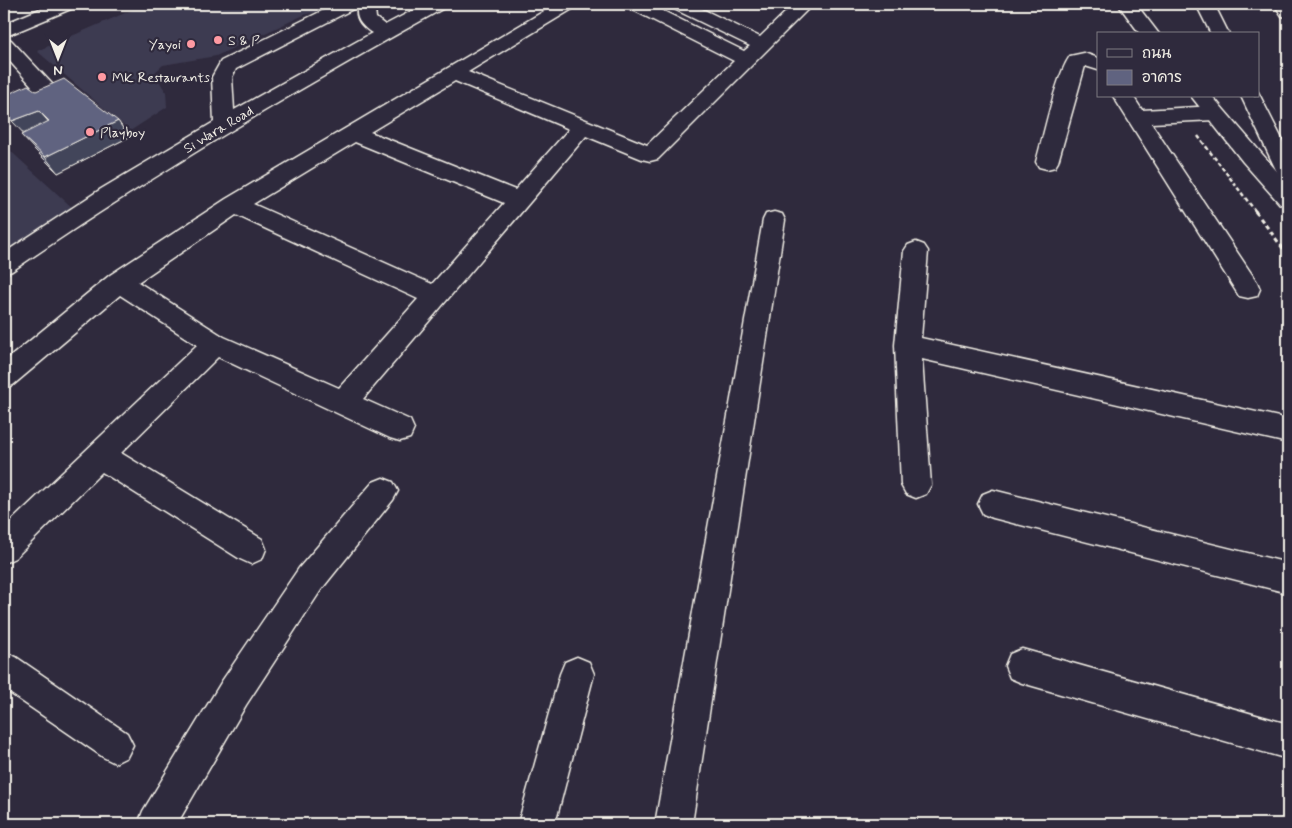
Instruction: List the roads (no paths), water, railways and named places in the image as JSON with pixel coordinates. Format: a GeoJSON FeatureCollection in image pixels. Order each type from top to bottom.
{"type":"FeatureCollection","features":[{"type":"Feature","properties":{"kind":"main road"},"geometry":{"type":"LineString","coordinates":[[4,30],[67,4]]}},
{"type":"Feature","properties":{"kind":"main road"},"geometry":{"type":"LineString","coordinates":[[224,124],[222,77],[228,65],[349,4]]}},
{"type":"Feature","properties":{"kind":"main road"},"geometry":{"type":"LineString","coordinates":[[368,4],[366,16],[371,24],[384,33]]}},
{"type":"Feature","properties":{"kind":"main road","name":"Si Wara Road"},"geometry":{"type":"LineString","coordinates":[[4,265],[70,218],[224,124],[438,4]]}},
{"type":"Feature","properties":{"kind":"main road"},"geometry":{"type":"LineString","coordinates":[[4,377],[119,282],[234,206],[568,4]]}},
{"type":"Feature","properties":{"kind":"main road"},"geometry":{"type":"LineString","coordinates":[[635,4],[747,60]]}},
{"type":"Feature","properties":{"kind":"main road"},"geometry":{"type":"LineString","coordinates":[[678,4],[762,45]]}},
{"type":"Feature","properties":{"kind":"main road"},"geometry":{"type":"LineString","coordinates":[[454,74],[650,154],[804,4]]}},
{"type":"Feature","properties":{"kind":"main road"},"geometry":{"type":"LineString","coordinates":[[1127,4],[1148,32]]}},
{"type":"Feature","properties":{"kind":"main road"},"geometry":{"type":"LineString","coordinates":[[1205,4],[1219,32]]}},
{"type":"Feature","properties":{"kind":"main road"},"geometry":{"type":"LineString","coordinates":[[1283,4],[1288,12]]}},
{"type":"Feature","properties":{"kind":"main road"},"geometry":{"type":"LineString","coordinates":[[4,44],[43,86],[38,92],[4,108]]}},
{"type":"Feature","properties":{"kind":"main road"},"geometry":{"type":"LineString","coordinates":[[1047,162],[1068,85],[1077,60],[1084,59],[1097,64]]}},
{"type":"Feature","properties":{"kind":"main road"},"geometry":{"type":"LineString","coordinates":[[1124,98],[1248,289]]}},
{"type":"Feature","properties":{"kind":"main road"},"geometry":{"type":"LineString","coordinates":[[1203,98],[1288,198]]}},
{"type":"Feature","properties":{"kind":"main road"},"geometry":{"type":"LineString","coordinates":[[1252,98],[1288,172]]}},
{"type":"Feature","properties":{"kind":"main road"},"geometry":{"type":"LineString","coordinates":[[1138,117],[1215,113]]}},
{"type":"Feature","properties":{"kind":"main road"},"geometry":{"type":"LineString","coordinates":[[343,403],[582,127]]}},
{"type":"Feature","properties":{"kind":"main road"},"geometry":{"type":"LineString","coordinates":[[354,134],[519,200]]}},
{"type":"Feature","properties":{"kind":"main road"},"geometry":{"type":"LineString","coordinates":[[234,206],[435,296]]}},
{"type":"Feature","properties":{"kind":"main road"},"geometry":{"type":"LineString","coordinates":[[673,824],[774,220]]}},
{"type":"Feature","properties":{"kind":"main road"},"geometry":{"type":"LineString","coordinates":[[916,251],[908,345],[916,485]]}},
{"type":"Feature","properties":{"kind":"main road"},"geometry":{"type":"LineString","coordinates":[[119,282],[215,344],[400,429]]}},
{"type":"Feature","properties":{"kind":"main road"},"geometry":{"type":"LineString","coordinates":[[4,548],[215,344]]}},
{"type":"Feature","properties":{"kind":"main road"},"geometry":{"type":"LineString","coordinates":[[908,345],[1288,431]]}},
{"type":"Feature","properties":{"kind":"main road"},"geometry":{"type":"LineString","coordinates":[[100,455],[251,550]]}},
{"type":"Feature","properties":{"kind":"main road"},"geometry":{"type":"LineString","coordinates":[[156,824],[234,693],[310,578],[383,492]]}},
{"type":"Feature","properties":{"kind":"main road"},"geometry":{"type":"LineString","coordinates":[[993,504],[1288,578]]}},
{"type":"Feature","properties":{"kind":"main road"},"geometry":{"type":"LineString","coordinates":[[1022,666],[1288,742]]}},
{"type":"Feature","properties":{"kind":"main road"},"geometry":{"type":"LineString","coordinates":[[4,669],[116,745]]}},
{"type":"Feature","properties":{"kind":"main road"},"geometry":{"type":"LineString","coordinates":[[536,824],[577,674]]}},
{"type":"Feature","properties":{"kind":"place","name":"S & P"},"geometry":{"type":"Point","coordinates":[218,40]}},
{"type":"Feature","properties":{"kind":"place","name":"Yayoi"},"geometry":{"type":"Point","coordinates":[191,44]}},
{"type":"Feature","properties":{"kind":"place","name":"MK Restaurants"},"geometry":{"type":"Point","coordinates":[102,77]}},
{"type":"Feature","properties":{"kind":"place","name":"Playboy"},"geometry":{"type":"Point","coordinates":[90,132]}}]}
